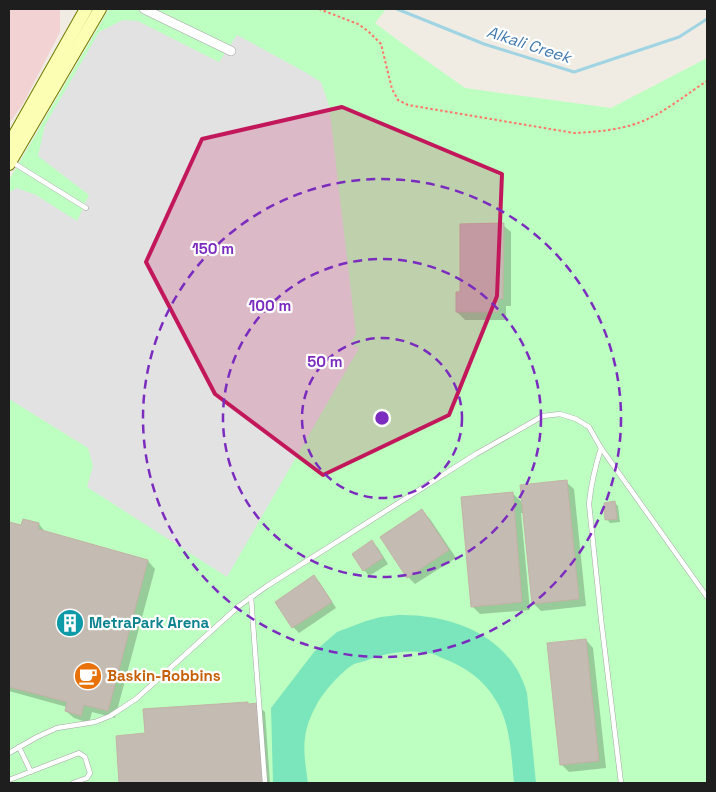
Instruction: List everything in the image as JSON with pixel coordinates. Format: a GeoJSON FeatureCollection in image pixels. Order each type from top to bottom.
{"type":"FeatureCollection","features":[{"type":"Feature","properties":{"kind":"main road"},"geometry":{"type":"LineString","coordinates":[[9,145],[86,9]]}},
{"type":"Feature","properties":{"kind":"main road"},"geometry":{"type":"LineString","coordinates":[[9,162],[100,9]]}},
{"type":"Feature","properties":{"kind":"street"},"geometry":{"type":"LineString","coordinates":[[144,9],[231,51]]}},
{"type":"Feature","properties":{"kind":"lane"},"geometry":{"type":"LineString","coordinates":[[9,162],[86,208]]}},
{"type":"Feature","properties":{"kind":"lane"},"geometry":{"type":"LineString","coordinates":[[9,753],[57,728],[95,722],[110,716],[136,699],[251,597],[476,454],[543,416],[560,414],[576,419],[589,427],[601,448],[707,597]]}},
{"type":"Feature","properties":{"kind":"lane"},"geometry":{"type":"LineString","coordinates":[[601,448],[591,485],[590,504],[601,619],[621,783]]}},
{"type":"Feature","properties":{"kind":"lane"},"geometry":{"type":"LineString","coordinates":[[251,597],[265,783]]}},
{"type":"Feature","properties":{"kind":"lane"},"geometry":{"type":"LineString","coordinates":[[19,747],[31,772]]}},
{"type":"Feature","properties":{"kind":"lane"},"geometry":{"type":"LineString","coordinates":[[9,780],[79,753],[85,757],[90,773],[87,778],[73,783]]}},
{"type":"Feature","properties":{"kind":"path"},"geometry":{"type":"LineString","coordinates":[[320,9],[358,24],[381,44],[392,88],[398,100],[408,105],[574,133],[598,132],[639,123],[660,112],[707,81]]}},
{"type":"Feature","properties":{"kind":"highlighted area"},"geometry":{"type":"Polygon","coordinates":[[[342,107],[502,174],[497,296],[449,415],[323,475],[215,394],[146,262],[202,139],[342,107]]]}},
{"type":"Feature","properties":{"kind":"shaded area"},"geometry":{"type":"Polygon","coordinates":[[[9,9],[60,9],[60,32],[24,102],[9,124],[9,9]]]}},
{"type":"Feature","properties":{"kind":"shaded area"},"geometry":{"type":"Polygon","coordinates":[[[123,20],[138,21],[219,62],[237,35],[321,82],[329,105],[356,334],[350,343],[359,348],[227,577],[87,487],[93,466],[88,448],[9,399],[9,192],[17,188],[36,195],[77,221],[89,195],[38,156],[45,125],[99,32],[123,20]]]}},
{"type":"Feature","properties":{"kind":"green space"},"geometry":{"type":"Polygon","coordinates":[[[109,9],[386,9],[375,23],[465,88],[611,108],[707,58],[707,783],[9,783],[9,180],[109,9]]]}},
{"type":"Feature","properties":{"kind":"green space"},"geometry":{"type":"Polygon","coordinates":[[[398,615],[419,616],[459,624],[477,632],[494,643],[508,657],[519,673],[527,693],[536,783],[514,783],[509,740],[504,718],[495,699],[485,685],[465,669],[450,661],[432,654],[412,651],[388,654],[354,664],[338,677],[319,701],[308,725],[304,749],[308,783],[273,783],[271,708],[314,652],[337,632],[366,621],[398,615]]]}},
{"type":"Feature","properties":{"kind":"building"},"geometry":{"type":"Polygon","coordinates":[[[504,223],[503,299],[498,299],[498,312],[456,312],[456,292],[460,292],[460,224],[504,223]]]}},
{"type":"Feature","properties":{"kind":"building"},"geometry":{"type":"Polygon","coordinates":[[[567,480],[579,599],[532,604],[520,485],[567,480]]]}},
{"type":"Feature","properties":{"kind":"building"},"geometry":{"type":"Polygon","coordinates":[[[513,492],[522,602],[471,607],[461,497],[513,492]]]}},
{"type":"Feature","properties":{"kind":"building"},"geometry":{"type":"Polygon","coordinates":[[[615,501],[617,519],[605,520],[604,503],[615,501]]]}},
{"type":"Feature","properties":{"kind":"building"},"geometry":{"type":"Polygon","coordinates":[[[422,509],[449,550],[407,578],[380,537],[422,509]]]}},
{"type":"Feature","properties":{"kind":"building","name":"MetraPark Arena"},"geometry":{"type":"Polygon","coordinates":[[[23,519],[39,523],[38,529],[148,560],[108,711],[84,705],[81,716],[65,711],[67,702],[9,687],[9,522],[21,525],[23,519]]]}},
{"type":"Feature","properties":{"kind":"building"},"geometry":{"type":"Polygon","coordinates":[[[372,540],[383,558],[363,571],[352,554],[372,540]]]}},
{"type":"Feature","properties":{"kind":"building"},"geometry":{"type":"Polygon","coordinates":[[[314,575],[332,602],[292,628],[275,602],[314,575]]]}},
{"type":"Feature","properties":{"kind":"building"},"geometry":{"type":"Polygon","coordinates":[[[586,639],[599,761],[560,765],[547,643],[586,639]]]}},
{"type":"Feature","properties":{"kind":"building"},"geometry":{"type":"Polygon","coordinates":[[[248,702],[248,704],[258,703],[263,783],[119,783],[116,736],[145,733],[143,709],[248,702]]]}},
{"type":"Feature","properties":{"kind":"waterway","name":"Alkali Creek"},"geometry":{"type":"LineString","coordinates":[[397,9],[484,44],[574,72],[679,37],[707,19]]}},
{"type":"Feature","properties":{"kind":"place","name":"MetraPark Arena"},"geometry":{"type":"Point","coordinates":[70,623]}},
{"type":"Feature","properties":{"kind":"place","name":"Baskin-Robbins"},"geometry":{"type":"Point","coordinates":[88,676]}}]}
